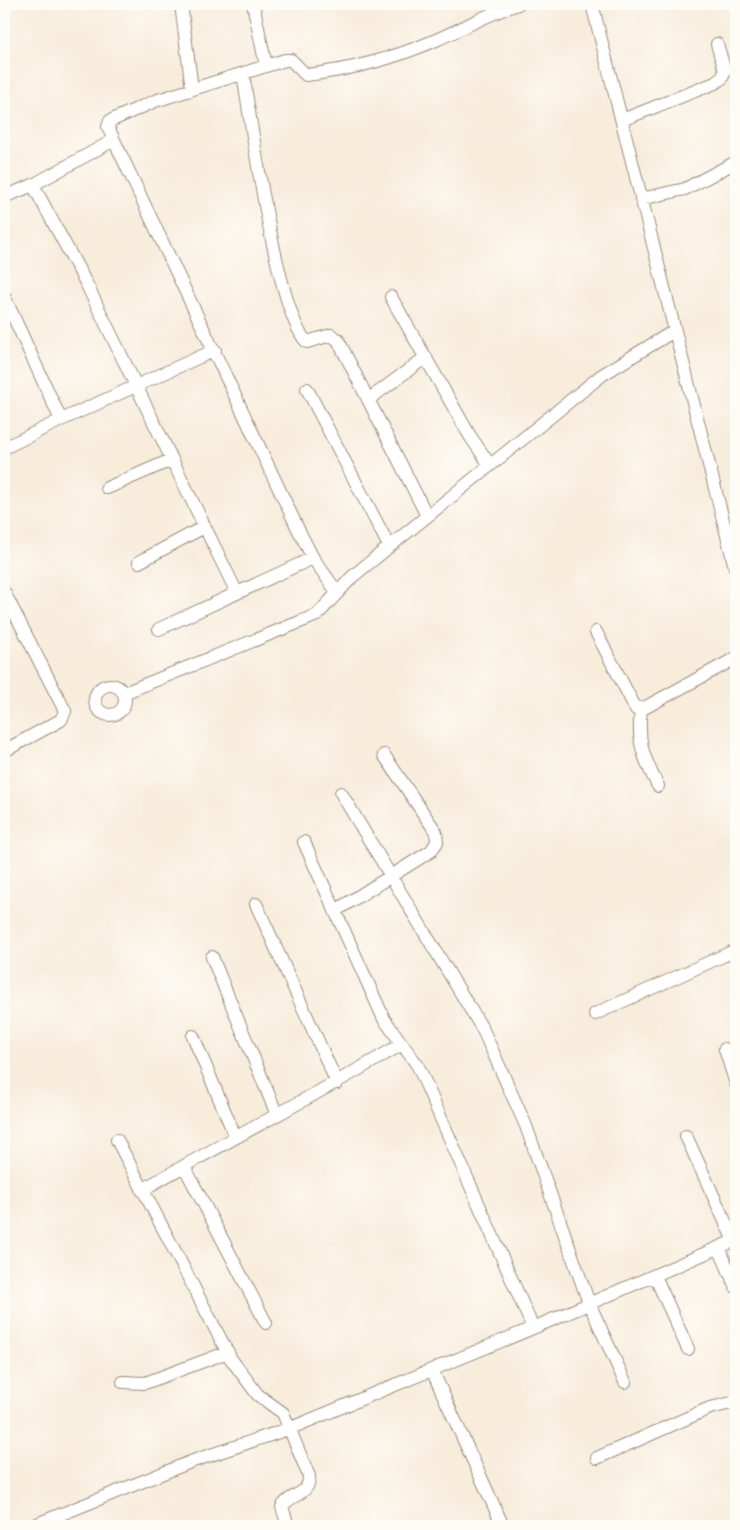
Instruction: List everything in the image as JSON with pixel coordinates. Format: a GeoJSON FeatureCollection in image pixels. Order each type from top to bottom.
{"type":"FeatureCollection","features":[{"type":"Feature","properties":{"kind":"street"},"geometry":{"type":"LineString","coordinates":[[181,4],[192,88]]}},
{"type":"Feature","properties":{"kind":"street"},"geometry":{"type":"LineString","coordinates":[[253,4],[266,66]]}},
{"type":"Feature","properties":{"kind":"street"},"geometry":{"type":"LineString","coordinates":[[337,592],[313,558],[108,127],[110,121],[115,118],[192,88],[291,60],[306,75],[353,66],[417,48],[476,20],[518,4]]}},
{"type":"Feature","properties":{"kind":"street"},"geometry":{"type":"LineString","coordinates":[[592,4],[674,331],[733,542],[736,571]]}},
{"type":"Feature","properties":{"kind":"street"},"geometry":{"type":"LineString","coordinates":[[622,120],[716,83],[722,78],[725,71],[717,44]]}},
{"type":"Feature","properties":{"kind":"street"},"geometry":{"type":"LineString","coordinates":[[243,74],[267,216],[297,328],[307,342],[327,336],[335,336],[427,516]]}},
{"type":"Feature","properties":{"kind":"street"},"geometry":{"type":"LineString","coordinates":[[4,196],[34,185],[114,140]]}},
{"type":"Feature","properties":{"kind":"street"},"geometry":{"type":"LineString","coordinates":[[641,199],[685,189],[736,162]]}},
{"type":"Feature","properties":{"kind":"street"},"geometry":{"type":"LineString","coordinates":[[34,185],[86,282],[237,594]]}},
{"type":"Feature","properties":{"kind":"street"},"geometry":{"type":"LineString","coordinates":[[4,296],[61,420]]}},
{"type":"Feature","properties":{"kind":"street"},"geometry":{"type":"LineString","coordinates":[[392,297],[470,436],[490,465]]}},
{"type":"Feature","properties":{"kind":"street"},"geometry":{"type":"LineString","coordinates":[[124,693],[317,615],[325,609],[337,592],[389,546],[602,375],[674,331]]}},
{"type":"Feature","properties":{"kind":"street"},"geometry":{"type":"LineString","coordinates":[[4,448],[214,350]]}},
{"type":"Feature","properties":{"kind":"street"},"geometry":{"type":"LineString","coordinates":[[368,400],[426,357]]}},
{"type":"Feature","properties":{"kind":"street"},"geometry":{"type":"LineString","coordinates":[[307,389],[389,546]]}},
{"type":"Feature","properties":{"kind":"street"},"geometry":{"type":"LineString","coordinates":[[107,488],[171,460]]}},
{"type":"Feature","properties":{"kind":"street"},"geometry":{"type":"LineString","coordinates":[[139,562],[204,527]]}},
{"type":"Feature","properties":{"kind":"street"},"geometry":{"type":"LineString","coordinates":[[159,629],[313,558]]}},
{"type":"Feature","properties":{"kind":"street"},"geometry":{"type":"LineString","coordinates":[[4,592],[65,711],[61,720],[4,750]]}},
{"type":"Feature","properties":{"kind":"street"},"geometry":{"type":"LineString","coordinates":[[596,632],[633,707],[641,709],[736,658]]}},
{"type":"Feature","properties":{"kind":"street"},"geometry":{"type":"LineString","coordinates":[[641,709],[640,746],[658,786]]}},
{"type":"Feature","properties":{"kind":"street"},"geometry":{"type":"LineString","coordinates":[[335,910],[431,850],[438,842],[436,832],[384,755]]}},
{"type":"Feature","properties":{"kind":"street"},"geometry":{"type":"LineString","coordinates":[[341,793],[470,1005],[496,1056],[543,1171],[589,1303],[624,1382]]}},
{"type":"Feature","properties":{"kind":"street"},"geometry":{"type":"LineString","coordinates":[[304,842],[384,1019],[418,1066],[533,1328]]}},
{"type":"Feature","properties":{"kind":"street"},"geometry":{"type":"LineString","coordinates":[[256,904],[337,1083]]}},
{"type":"Feature","properties":{"kind":"street"},"geometry":{"type":"LineString","coordinates":[[595,1014],[736,950]]}},
{"type":"Feature","properties":{"kind":"street"},"geometry":{"type":"LineString","coordinates":[[212,957],[277,1115]]}},
{"type":"Feature","properties":{"kind":"street"},"geometry":{"type":"LineString","coordinates":[[193,1036],[235,1136]]}},
{"type":"Feature","properties":{"kind":"street"},"geometry":{"type":"LineString","coordinates":[[142,1190],[235,1136],[337,1083],[402,1044]]}},
{"type":"Feature","properties":{"kind":"street"},"geometry":{"type":"LineString","coordinates":[[725,1050],[736,1084]]}},
{"type":"Feature","properties":{"kind":"street"},"geometry":{"type":"LineString","coordinates":[[32,1526],[193,1460],[290,1428],[533,1328],[735,1241],[686,1136]]}},
{"type":"Feature","properties":{"kind":"street"},"geometry":{"type":"LineString","coordinates":[[117,1140],[228,1352],[258,1396],[278,1408],[290,1428],[309,1476],[309,1484],[306,1490],[285,1501],[282,1507],[288,1526]]}},
{"type":"Feature","properties":{"kind":"street"},"geometry":{"type":"LineString","coordinates":[[184,1166],[266,1323]]}},
{"type":"Feature","properties":{"kind":"street"},"geometry":{"type":"LineString","coordinates":[[719,1248],[736,1287]]}},
{"type":"Feature","properties":{"kind":"street"},"geometry":{"type":"LineString","coordinates":[[655,1276],[688,1350]]}},
{"type":"Feature","properties":{"kind":"street"},"geometry":{"type":"LineString","coordinates":[[123,1382],[145,1383],[228,1352]]}},
{"type":"Feature","properties":{"kind":"street"},"geometry":{"type":"LineString","coordinates":[[432,1370],[502,1526]]}},
{"type":"Feature","properties":{"kind":"street"},"geometry":{"type":"LineString","coordinates":[[597,1458],[710,1408],[736,1402]]}}]}
